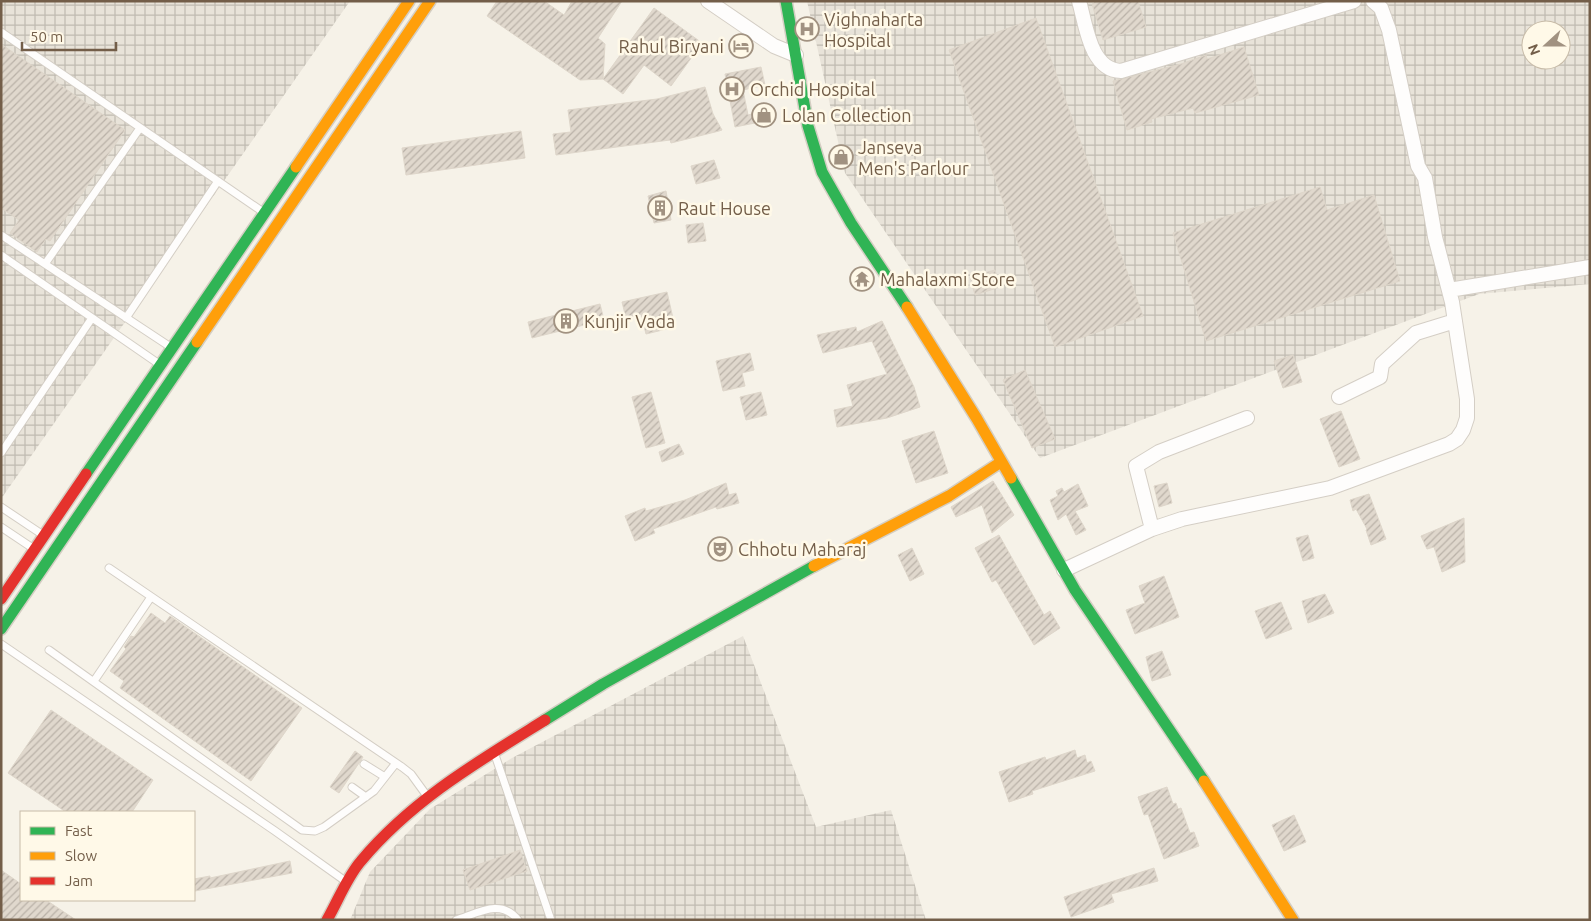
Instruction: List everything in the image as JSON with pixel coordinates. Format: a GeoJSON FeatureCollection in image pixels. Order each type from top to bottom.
{"type":"FeatureCollection","features":[{"type":"Feature","properties":{"kind":"street"},"geometry":{"type":"LineString","coordinates":[[1,599],[409,1]]}},
{"type":"Feature","properties":{"kind":"street"},"geometry":{"type":"LineString","coordinates":[[1,629],[173,374],[430,1]]}},
{"type":"Feature","properties":{"kind":"street"},"geometry":{"type":"LineString","coordinates":[[708,1],[774,46],[796,55]]}},
{"type":"Feature","properties":{"kind":"street"},"geometry":{"type":"LineString","coordinates":[[786,1],[808,126],[822,172],[850,222],[926,336],[1106,640],[1222,809],[1293,920]]}},
{"type":"Feature","properties":{"kind":"street"},"geometry":{"type":"LineString","coordinates":[[1079,1],[1097,57],[1107,68],[1121,71],[1352,2]]}},
{"type":"Feature","properties":{"kind":"street"},"geometry":{"type":"LineString","coordinates":[[1064,570],[1152,529],[1182,519],[1330,488],[1449,444],[1463,430],[1467,418],[1467,399],[1449,290],[1435,237],[1424,178],[1418,166],[1390,30],[1381,8],[1373,1]]}},
{"type":"Feature","properties":{"kind":"street"},"geometry":{"type":"LineString","coordinates":[[1449,290],[1590,267]]}},
{"type":"Feature","properties":{"kind":"street"},"geometry":{"type":"LineString","coordinates":[[1339,397],[1380,377],[1382,364],[1416,333],[1455,321]]}},
{"type":"Feature","properties":{"kind":"street"},"geometry":{"type":"LineString","coordinates":[[1152,529],[1136,466],[1159,452],[1247,418]]}},
{"type":"Feature","properties":{"kind":"street"},"geometry":{"type":"LineString","coordinates":[[327,920],[360,862],[390,830],[428,796],[493,752],[620,674],[783,582],[950,496],[1001,462]]}},
{"type":"Feature","properties":{"kind":"lane"},"geometry":{"type":"LineString","coordinates":[[1,32],[278,222]]}},
{"type":"Feature","properties":{"kind":"lane"},"geometry":{"type":"LineString","coordinates":[[45,264],[140,128]]}},
{"type":"Feature","properties":{"kind":"lane"},"geometry":{"type":"LineString","coordinates":[[126,318],[218,181]]}},
{"type":"Feature","properties":{"kind":"lane"},"geometry":{"type":"LineString","coordinates":[[1,235],[186,357]]}},
{"type":"Feature","properties":{"kind":"lane"},"geometry":{"type":"LineString","coordinates":[[1,255],[173,374]]}},
{"type":"Feature","properties":{"kind":"lane"},"geometry":{"type":"LineString","coordinates":[[1,453],[92,318]]}},
{"type":"Feature","properties":{"kind":"lane"},"geometry":{"type":"LineString","coordinates":[[1,507],[58,544]]}},
{"type":"Feature","properties":{"kind":"lane"},"geometry":{"type":"LineString","coordinates":[[1,527],[48,559]]}},
{"type":"Feature","properties":{"kind":"lane"},"geometry":{"type":"LineString","coordinates":[[109,568],[396,763],[411,774],[428,796]]}},
{"type":"Feature","properties":{"kind":"lane"},"geometry":{"type":"LineString","coordinates":[[94,681],[150,597]]}},
{"type":"Feature","properties":{"kind":"lane"},"geometry":{"type":"LineString","coordinates":[[1,644],[275,830],[348,884]]}},
{"type":"Feature","properties":{"kind":"lane"},"geometry":{"type":"LineString","coordinates":[[49,650],[302,830],[315,830],[324,827],[366,797],[396,763]]}},
{"type":"Feature","properties":{"kind":"lane"},"geometry":{"type":"LineString","coordinates":[[493,752],[551,920]]}},
{"type":"Feature","properties":{"kind":"lane"},"geometry":{"type":"LineString","coordinates":[[364,764],[385,777]]}},
{"type":"Feature","properties":{"kind":"lane"},"geometry":{"type":"LineString","coordinates":[[352,787],[366,797]]}},
{"type":"Feature","properties":{"kind":"lane"},"geometry":{"type":"LineString","coordinates":[[456,920],[497,907],[510,911],[518,920]]}},
{"type":"Feature","properties":{"kind":"shaded area"},"geometry":{"type":"Polygon","coordinates":[[[1,1],[350,1],[1,499],[1,1]]]}},
{"type":"Feature","properties":{"kind":"shaded area"},"geometry":{"type":"Polygon","coordinates":[[[807,1],[1590,1],[1590,284],[1479,294],[1040,458],[845,173],[807,1]]]}},
{"type":"Feature","properties":{"kind":"shaded area"},"geometry":{"type":"Polygon","coordinates":[[[743,636],[816,827],[891,810],[926,920],[350,920],[370,872],[430,809],[512,758],[743,636]]]}},
{"type":"Feature","properties":{"kind":"building"},"geometry":{"type":"Polygon","coordinates":[[[497,1],[544,1],[564,15],[572,1],[622,1],[598,38],[605,44],[603,79],[580,80],[487,16],[497,1]]]}},
{"type":"Feature","properties":{"kind":"building"},"geometry":{"type":"Polygon","coordinates":[[[1102,1],[1138,1],[1146,27],[1103,40],[1092,4],[1102,1]]]}},
{"type":"Feature","properties":{"kind":"building"},"geometry":{"type":"Polygon","coordinates":[[[654,8],[702,43],[671,86],[644,65],[623,94],[603,79],[654,8]]]}},
{"type":"Feature","properties":{"kind":"building"},"geometry":{"type":"Polygon","coordinates":[[[1036,18],[1143,316],[1055,347],[949,50],[1036,18]]]}},
{"type":"Feature","properties":{"kind":"building"},"geometry":{"type":"Polygon","coordinates":[[[1,44],[125,130],[50,241],[46,239],[37,252],[10,233],[19,220],[1,208],[1,44]]]}},
{"type":"Feature","properties":{"kind":"building"},"geometry":{"type":"Polygon","coordinates":[[[1244,47],[1259,95],[1195,113],[1193,108],[1151,119],[1152,122],[1127,130],[1113,81],[1181,64],[1206,55],[1207,59],[1244,47]]]}},
{"type":"Feature","properties":{"kind":"building"},"geometry":{"type":"Polygon","coordinates":[[[761,67],[765,85],[743,90],[748,115],[769,110],[770,120],[735,127],[725,74],[761,67]]]}},
{"type":"Feature","properties":{"kind":"building"},"geometry":{"type":"Polygon","coordinates":[[[705,87],[713,114],[722,130],[671,143],[670,140],[556,155],[553,134],[571,132],[568,110],[657,99],[705,87]]]}},
{"type":"Feature","properties":{"kind":"building"},"geometry":{"type":"Polygon","coordinates":[[[521,131],[525,158],[406,175],[402,148],[521,131]]]}},
{"type":"Feature","properties":{"kind":"building"},"geometry":{"type":"Polygon","coordinates":[[[714,160],[720,178],[696,184],[691,166],[714,160]]]}},
{"type":"Feature","properties":{"kind":"building"},"geometry":{"type":"Polygon","coordinates":[[[1320,187],[1327,210],[1374,195],[1400,281],[1206,341],[1173,233],[1320,187]]]}},
{"type":"Feature","properties":{"kind":"building","name":"Raut House"},"geometry":{"type":"Polygon","coordinates":[[[666,191],[671,220],[654,223],[648,196],[666,191]]]}},
{"type":"Feature","properties":{"kind":"building"},"geometry":{"type":"Polygon","coordinates":[[[703,223],[706,241],[688,243],[686,225],[703,223]]]}},
{"type":"Feature","properties":{"kind":"building"},"geometry":{"type":"Polygon","coordinates":[[[995,270],[1000,287],[975,295],[970,277],[995,270]]]}},
{"type":"Feature","properties":{"kind":"building"},"geometry":{"type":"Polygon","coordinates":[[[667,292],[675,327],[646,334],[641,314],[626,318],[622,302],[667,292]]]}},
{"type":"Feature","properties":{"kind":"building","name":"Kunjir Vada"},"geometry":{"type":"Polygon","coordinates":[[[600,304],[604,320],[532,338],[528,322],[600,304]]]}},
{"type":"Feature","properties":{"kind":"building"},"geometry":{"type":"Polygon","coordinates":[[[882,321],[914,387],[920,407],[887,418],[837,427],[834,410],[853,406],[847,385],[887,374],[872,341],[823,353],[817,335],[856,327],[857,332],[882,321]]]}},
{"type":"Feature","properties":{"kind":"building"},"geometry":{"type":"Polygon","coordinates":[[[750,353],[754,370],[742,373],[745,386],[723,391],[716,361],[750,353]]]}},
{"type":"Feature","properties":{"kind":"building"},"geometry":{"type":"Polygon","coordinates":[[[1293,355],[1302,382],[1283,388],[1274,361],[1293,355]]]}},
{"type":"Feature","properties":{"kind":"building"},"geometry":{"type":"Polygon","coordinates":[[[1025,370],[1055,439],[1032,448],[1003,380],[1025,370]]]}},
{"type":"Feature","properties":{"kind":"building"},"geometry":{"type":"Polygon","coordinates":[[[651,392],[665,443],[646,448],[632,397],[651,392]]]}},
{"type":"Feature","properties":{"kind":"building"},"geometry":{"type":"Polygon","coordinates":[[[761,392],[767,415],[746,420],[740,397],[761,392]]]}},
{"type":"Feature","properties":{"kind":"building"},"geometry":{"type":"Polygon","coordinates":[[[1341,411],[1360,459],[1339,467],[1320,419],[1341,411]]]}},
{"type":"Feature","properties":{"kind":"building"},"geometry":{"type":"Polygon","coordinates":[[[934,431],[948,473],[916,483],[902,441],[934,431]]]}},
{"type":"Feature","properties":{"kind":"building"},"geometry":{"type":"Polygon","coordinates":[[[679,444],[684,454],[662,462],[659,452],[679,444]]]}},
{"type":"Feature","properties":{"kind":"building"},"geometry":{"type":"Polygon","coordinates":[[[993,481],[1014,515],[992,533],[982,505],[956,517],[951,507],[993,481]]]}},
{"type":"Feature","properties":{"kind":"building"},"geometry":{"type":"Polygon","coordinates":[[[726,483],[729,495],[736,493],[739,503],[717,509],[716,507],[653,529],[655,533],[635,541],[625,516],[645,508],[646,511],[685,500],[726,483]]]}},
{"type":"Feature","properties":{"kind":"building"},"geometry":{"type":"Polygon","coordinates":[[[1167,483],[1172,503],[1159,507],[1154,486],[1167,483]]]}},
{"type":"Feature","properties":{"kind":"building"},"geometry":{"type":"Polygon","coordinates":[[[1078,484],[1088,506],[1075,511],[1086,530],[1076,535],[1066,514],[1058,520],[1050,500],[1058,496],[1056,491],[1062,488],[1064,492],[1078,484]]]}},
{"type":"Feature","properties":{"kind":"building"},"geometry":{"type":"Polygon","coordinates":[[[1369,494],[1386,539],[1371,545],[1367,529],[1356,509],[1353,511],[1350,500],[1369,494]]]}},
{"type":"Feature","properties":{"kind":"building"},"geometry":{"type":"Polygon","coordinates":[[[1464,518],[1465,562],[1442,572],[1434,547],[1427,549],[1421,536],[1464,518]]]}},
{"type":"Feature","properties":{"kind":"building"},"geometry":{"type":"Polygon","coordinates":[[[999,535],[1044,615],[1050,611],[1060,628],[1034,645],[996,580],[992,582],[975,548],[999,535]]]}},
{"type":"Feature","properties":{"kind":"building"},"geometry":{"type":"Polygon","coordinates":[[[1308,535],[1314,558],[1303,561],[1296,538],[1308,535]]]}},
{"type":"Feature","properties":{"kind":"building"},"geometry":{"type":"Polygon","coordinates":[[[912,548],[924,574],[910,581],[898,555],[912,548]]]}},
{"type":"Feature","properties":{"kind":"building"},"geometry":{"type":"Polygon","coordinates":[[[1164,576],[1179,617],[1135,634],[1126,610],[1145,603],[1139,586],[1164,576]]]}},
{"type":"Feature","properties":{"kind":"building"},"geometry":{"type":"Polygon","coordinates":[[[1325,594],[1334,613],[1308,623],[1302,601],[1325,594]]]}},
{"type":"Feature","properties":{"kind":"building"},"geometry":{"type":"Polygon","coordinates":[[[1281,602],[1292,629],[1266,639],[1255,611],[1281,602]]]}},
{"type":"Feature","properties":{"kind":"building"},"geometry":{"type":"Polygon","coordinates":[[[151,613],[165,623],[170,616],[302,708],[251,781],[120,688],[124,681],[110,671],[126,649],[124,647],[131,636],[134,637],[151,613]]]}},
{"type":"Feature","properties":{"kind":"building"},"geometry":{"type":"Polygon","coordinates":[[[1162,651],[1171,675],[1152,681],[1146,657],[1162,651]]]}},
{"type":"Feature","properties":{"kind":"building"},"geometry":{"type":"Polygon","coordinates":[[[51,710],[153,780],[133,811],[65,811],[8,773],[51,710]]]}},
{"type":"Feature","properties":{"kind":"building"},"geometry":{"type":"Polygon","coordinates":[[[1075,750],[1077,758],[1085,755],[1087,763],[1091,761],[1095,771],[1032,791],[1033,794],[1009,802],[999,772],[1045,757],[1046,760],[1075,750]]]}},
{"type":"Feature","properties":{"kind":"building"},"geometry":{"type":"Polygon","coordinates":[[[355,751],[363,757],[339,793],[330,787],[355,751]]]}},
{"type":"Feature","properties":{"kind":"building"},"geometry":{"type":"Polygon","coordinates":[[[1167,787],[1173,804],[1176,803],[1178,809],[1181,808],[1190,833],[1194,832],[1199,846],[1164,859],[1148,814],[1144,815],[1138,797],[1167,787]]]}},
{"type":"Feature","properties":{"kind":"building"},"geometry":{"type":"Polygon","coordinates":[[[1294,815],[1306,842],[1284,851],[1272,825],[1294,815]]]}},
{"type":"Feature","properties":{"kind":"building"},"geometry":{"type":"Polygon","coordinates":[[[520,850],[527,871],[470,890],[463,870],[520,850]]]}},
{"type":"Feature","properties":{"kind":"building"},"geometry":{"type":"Polygon","coordinates":[[[290,861],[292,873],[195,891],[195,879],[210,876],[210,878],[290,861]]]}},
{"type":"Feature","properties":{"kind":"building"},"geometry":{"type":"Polygon","coordinates":[[[1154,868],[1158,881],[1111,894],[1114,902],[1071,917],[1064,897],[1154,868]]]}},
{"type":"Feature","properties":{"kind":"building"},"geometry":{"type":"Polygon","coordinates":[[[1,870],[20,883],[20,901],[48,901],[76,920],[1,920],[1,870]]]}},
{"type":"Feature","properties":{"kind":"traffic: fast"},"geometry":{"type":"LineString","coordinates":[[786,1],[808,126],[822,172],[851,223],[907,307]]}},
{"type":"Feature","properties":{"kind":"traffic: fast"},"geometry":{"type":"LineString","coordinates":[[86,474],[296,167]]}},
{"type":"Feature","properties":{"kind":"traffic: fast"},"geometry":{"type":"LineString","coordinates":[[1,629],[197,342]]}},
{"type":"Feature","properties":{"kind":"traffic: fast"},"geometry":{"type":"LineString","coordinates":[[1011,478],[1075,590],[1204,781]]}},
{"type":"Feature","properties":{"kind":"traffic: fast"},"geometry":{"type":"LineString","coordinates":[[545,720],[603,684],[814,566]]}},
{"type":"Feature","properties":{"kind":"traffic: slow"},"geometry":{"type":"LineString","coordinates":[[296,167],[409,1]]}},
{"type":"Feature","properties":{"kind":"traffic: slow"},"geometry":{"type":"LineString","coordinates":[[197,342],[430,1]]}},
{"type":"Feature","properties":{"kind":"traffic: slow"},"geometry":{"type":"LineString","coordinates":[[907,307],[977,419],[1011,478]]}},
{"type":"Feature","properties":{"kind":"traffic: slow"},"geometry":{"type":"LineString","coordinates":[[814,566],[949,496],[1001,462]]}},
{"type":"Feature","properties":{"kind":"traffic: slow"},"geometry":{"type":"LineString","coordinates":[[1204,781],[1293,920]]}},
{"type":"Feature","properties":{"kind":"traffic: jam"},"geometry":{"type":"LineString","coordinates":[[1,599],[86,474]]}},
{"type":"Feature","properties":{"kind":"traffic: jam"},"geometry":{"type":"LineString","coordinates":[[327,920],[356,867],[402,819],[447,783],[545,720]]}},
{"type":"Feature","properties":{"kind":"place","name":"Vighnaharta Hospital"},"geometry":{"type":"Point","coordinates":[807,29]}},
{"type":"Feature","properties":{"kind":"place","name":"Rahul Biryani"},"geometry":{"type":"Point","coordinates":[741,46]}},
{"type":"Feature","properties":{"kind":"place","name":"Orchid Hospital"},"geometry":{"type":"Point","coordinates":[732,89]}},
{"type":"Feature","properties":{"kind":"place","name":"Lolan Collection"},"geometry":{"type":"Point","coordinates":[764,115]}},
{"type":"Feature","properties":{"kind":"place","name":"Janseva Men's Parlour"},"geometry":{"type":"Point","coordinates":[841,157]}},
{"type":"Feature","properties":{"kind":"place","name":"Raut House"},"geometry":{"type":"Point","coordinates":[660,208]}},
{"type":"Feature","properties":{"kind":"place","name":"Mahalaxmi Store"},"geometry":{"type":"Point","coordinates":[862,279]}},
{"type":"Feature","properties":{"kind":"place","name":"Kunjir Vada"},"geometry":{"type":"Point","coordinates":[566,321]}},
{"type":"Feature","properties":{"kind":"place","name":"Chhotu Maharaj"},"geometry":{"type":"Point","coordinates":[720,549]}}]}
